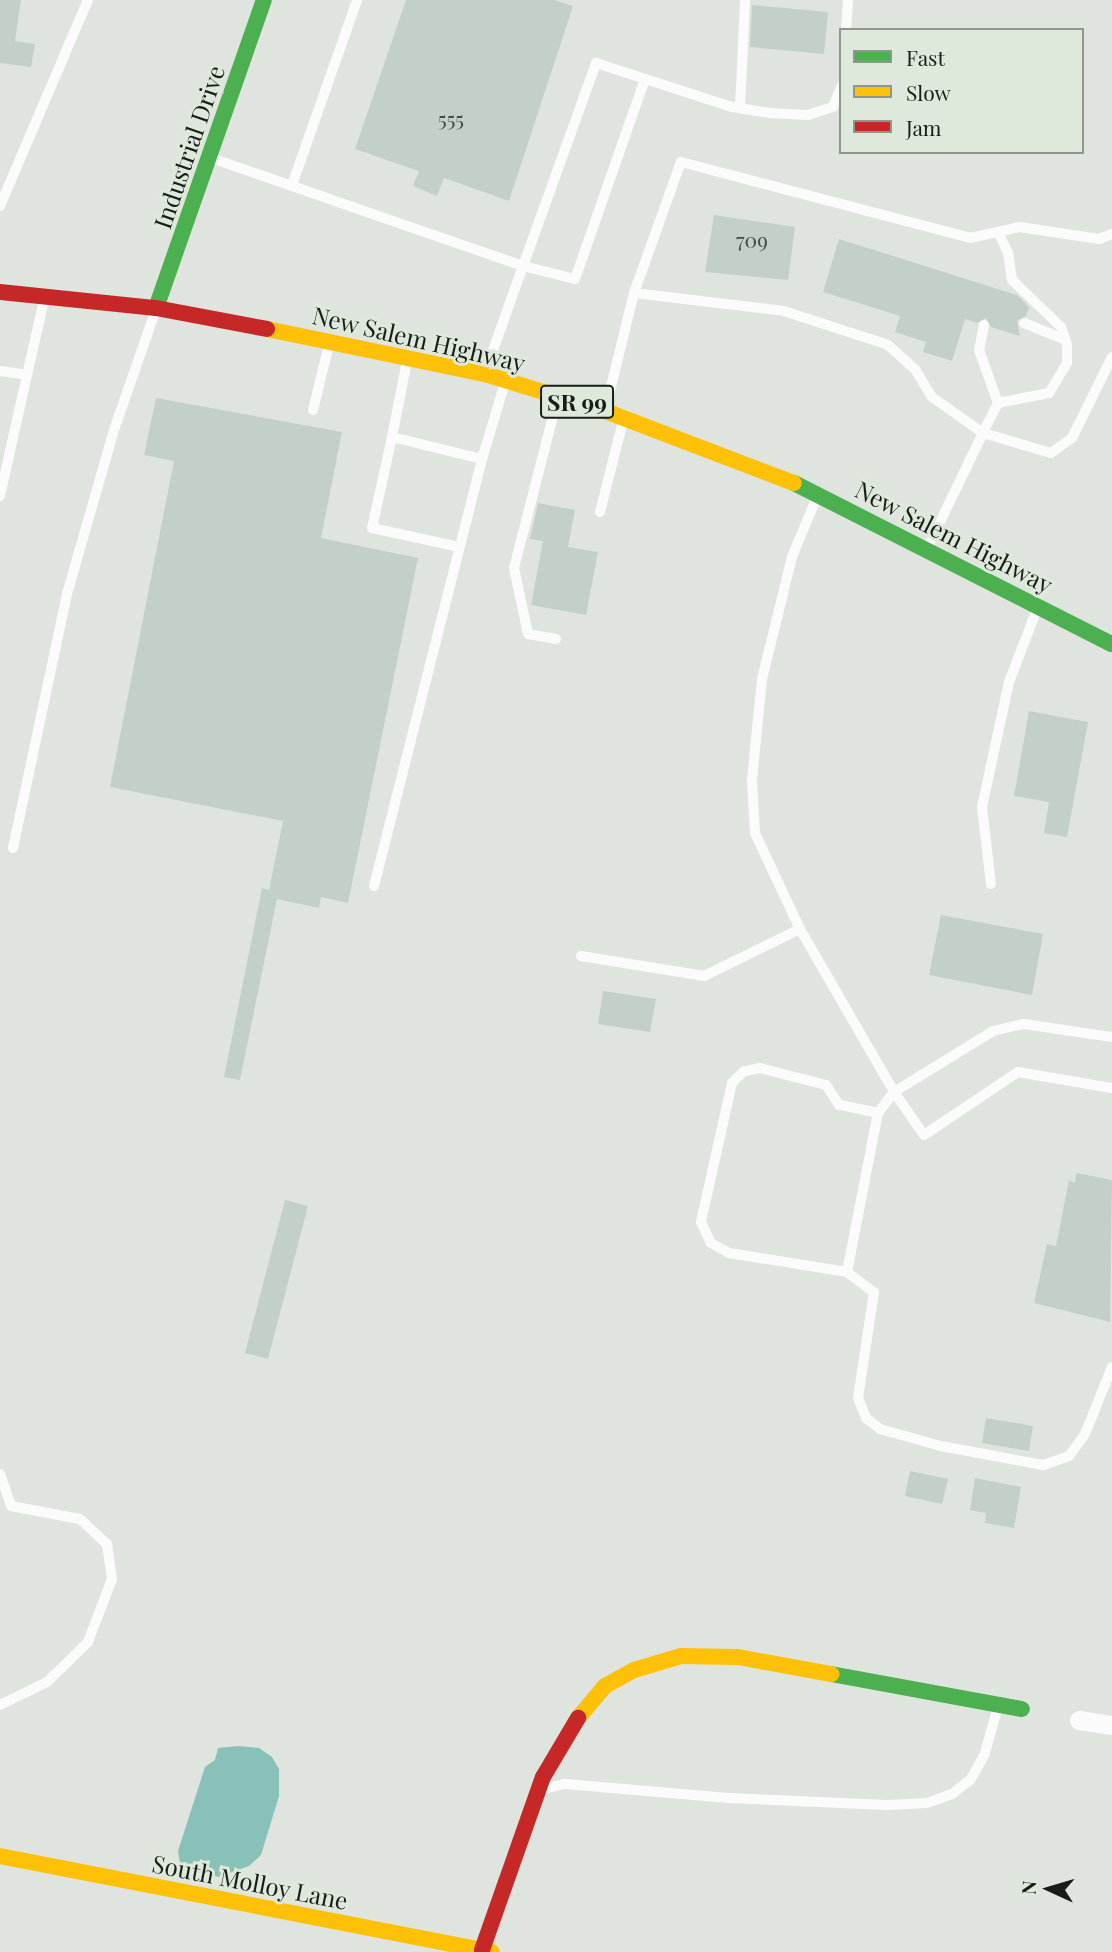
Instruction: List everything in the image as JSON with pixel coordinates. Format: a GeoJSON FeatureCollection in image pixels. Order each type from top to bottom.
{"type":"FeatureCollection","features":[{"type":"Feature","properties":{"kind":"street","name":"Industrial Drive"},"geometry":{"type":"LineString","coordinates":[[156,308],[211,158],[264,0]]}},
{"type":"Feature","properties":{"kind":"street","name":"New Salem Highway"},"geometry":{"type":"LineString","coordinates":[[0,292],[156,308],[330,341],[485,374],[624,417],[818,495],[928,548],[1112,644]]}},
{"type":"Feature","properties":{"kind":"street"},"geometry":{"type":"LineString","coordinates":[[487,1951],[538,1791],[574,1723],[605,1686],[634,1670],[681,1656],[738,1657],[1022,1709]]}},
{"type":"Feature","properties":{"kind":"street"},"geometry":{"type":"LineString","coordinates":[[1079,1720],[1112,1725]]}},
{"type":"Feature","properties":{"kind":"street","name":"South Molloy Lane"},"geometry":{"type":"LineString","coordinates":[[0,1856],[487,1951]]}},
{"type":"Feature","properties":{"kind":"lane"},"geometry":{"type":"LineString","coordinates":[[0,206],[88,0]]}},
{"type":"Feature","properties":{"kind":"lane"},"geometry":{"type":"LineString","coordinates":[[292,185],[357,0]]}},
{"type":"Feature","properties":{"kind":"lane"},"geometry":{"type":"LineString","coordinates":[[740,108],[745,0]]}},
{"type":"Feature","properties":{"kind":"lane"},"geometry":{"type":"LineString","coordinates":[[846,28],[848,0]]}},
{"type":"Feature","properties":{"kind":"lane"},"geometry":{"type":"LineString","coordinates":[[485,374],[596,63],[740,108],[808,115],[832,107],[839,91]]}},
{"type":"Feature","properties":{"kind":"lane"},"geometry":{"type":"LineString","coordinates":[[211,158],[523,266],[576,279],[645,79]]}},
{"type":"Feature","properties":{"kind":"lane"},"geometry":{"type":"LineString","coordinates":[[605,411],[634,293],[681,162],[970,238],[1020,227],[1099,239],[1112,234]]}},
{"type":"Feature","properties":{"kind":"lane"},"geometry":{"type":"LineString","coordinates":[[998,232],[1008,253],[1012,280],[1007,292]]}},
{"type":"Feature","properties":{"kind":"lane"},"geometry":{"type":"LineString","coordinates":[[998,403],[1049,393],[1067,363],[1066,340],[1061,327],[1012,280]]}},
{"type":"Feature","properties":{"kind":"lane"},"geometry":{"type":"LineString","coordinates":[[634,293],[784,311],[888,345],[915,369],[932,397],[983,433],[1051,453],[1072,438],[1112,357]]}},
{"type":"Feature","properties":{"kind":"lane"},"geometry":{"type":"LineString","coordinates":[[0,496],[45,296]]}},
{"type":"Feature","properties":{"kind":"lane"},"geometry":{"type":"LineString","coordinates":[[13,848],[67,594],[115,427],[156,308]]}},
{"type":"Feature","properties":{"kind":"lane"},"geometry":{"type":"LineString","coordinates":[[1024,323],[1066,340]]}},
{"type":"Feature","properties":{"kind":"lane"},"geometry":{"type":"LineString","coordinates":[[928,548],[998,403],[979,350],[984,325]]}},
{"type":"Feature","properties":{"kind":"lane"},"geometry":{"type":"LineString","coordinates":[[313,410],[330,341]]}},
{"type":"Feature","properties":{"kind":"lane"},"geometry":{"type":"LineString","coordinates":[[408,357],[372,528],[458,547]]}},
{"type":"Feature","properties":{"kind":"lane"},"geometry":{"type":"LineString","coordinates":[[0,371],[27,375]]}},
{"type":"Feature","properties":{"kind":"lane"},"geometry":{"type":"LineString","coordinates":[[374,886],[458,547],[506,381]]}},
{"type":"Feature","properties":{"kind":"lane"},"geometry":{"type":"LineString","coordinates":[[556,639],[528,634],[514,568],[558,397]]}},
{"type":"Feature","properties":{"kind":"lane"},"geometry":{"type":"LineString","coordinates":[[600,512],[624,417]]}},
{"type":"Feature","properties":{"kind":"lane"},"geometry":{"type":"LineString","coordinates":[[391,438],[482,459]]}},
{"type":"Feature","properties":{"kind":"lane"},"geometry":{"type":"LineString","coordinates":[[818,495],[792,557],[754,726],[755,833],[800,929],[894,1092],[924,1135],[1017,1072],[1112,1088]]}},
{"type":"Feature","properties":{"kind":"lane"},"geometry":{"type":"LineString","coordinates":[[991,884],[982,807],[1009,682],[1038,605]]}},
{"type":"Feature","properties":{"kind":"lane"},"geometry":{"type":"LineString","coordinates":[[581,956],[704,976],[800,929]]}},
{"type":"Feature","properties":{"kind":"lane"},"geometry":{"type":"LineString","coordinates":[[847,1272],[878,1113],[894,1092],[993,1031],[1024,1024],[1112,1037]]}},
{"type":"Feature","properties":{"kind":"lane"},"geometry":{"type":"LineString","coordinates":[[878,1113],[839,1105],[826,1085],[760,1068],[744,1071],[732,1083],[705,1192],[701,1222],[711,1243],[729,1253],[847,1272],[874,1292],[858,1398],[866,1418],[880,1429],[1044,1465],[1069,1455],[1085,1434],[1112,1367]]}},
{"type":"Feature","properties":{"kind":"lane"},"geometry":{"type":"LineString","coordinates":[[0,1474],[11,1506],[80,1519],[107,1544],[112,1579],[88,1642],[47,1682],[0,1705]]}},
{"type":"Feature","properties":{"kind":"lane"},"geometry":{"type":"LineString","coordinates":[[538,1791],[565,1784],[728,1798],[887,1805],[927,1803],[952,1794],[971,1779],[984,1756],[998,1706]]}},
{"type":"Feature","properties":{"kind":"water"},"geometry":{"type":"Polygon","coordinates":[[[218,1748],[259,1748],[272,1757],[279,1769],[279,1796],[261,1855],[249,1866],[218,1877],[180,1863],[178,1851],[205,1767],[215,1760],[218,1748]]]}},
{"type":"Feature","properties":{"kind":"building"},"geometry":{"type":"Polygon","coordinates":[[[0,0],[21,0],[15,41],[35,44],[31,67],[0,63],[0,0]]]}},
{"type":"Feature","properties":{"kind":"building"},"geometry":{"type":"Polygon","coordinates":[[[406,0],[555,0],[573,6],[509,201],[444,178],[437,196],[413,186],[419,171],[355,149],[406,0]]]}},
{"type":"Feature","properties":{"kind":"building"},"geometry":{"type":"Polygon","coordinates":[[[752,5],[828,12],[824,54],[750,47],[752,5]]]}},
{"type":"Feature","properties":{"kind":"building"},"geometry":{"type":"Polygon","coordinates":[[[714,215],[795,227],[788,280],[705,272],[714,215]]]}},
{"type":"Feature","properties":{"kind":"building"},"geometry":{"type":"Polygon","coordinates":[[[839,239],[1017,295],[1029,307],[1026,316],[1017,321],[1020,336],[991,327],[986,318],[977,323],[965,319],[952,361],[923,352],[926,342],[895,332],[900,316],[823,292],[839,239]]]}},
{"type":"Feature","properties":{"kind":"building"},"geometry":{"type":"Polygon","coordinates":[[[156,398],[342,432],[321,538],[418,558],[348,903],[321,897],[319,908],[277,899],[240,1080],[224,1077],[262,888],[269,890],[283,821],[110,787],[174,461],[144,455],[156,398]]]}},
{"type":"Feature","properties":{"kind":"building"},"geometry":{"type":"Polygon","coordinates":[[[538,503],[575,510],[568,547],[598,552],[586,615],[531,605],[543,541],[530,539],[538,503]]]}},
{"type":"Feature","properties":{"kind":"building"},"geometry":{"type":"Polygon","coordinates":[[[1029,711],[1088,722],[1067,837],[1044,833],[1049,802],[1014,796],[1029,711]]]}},
{"type":"Feature","properties":{"kind":"building"},"geometry":{"type":"Polygon","coordinates":[[[941,915],[1043,934],[1032,995],[929,975],[941,915]]]}},
{"type":"Feature","properties":{"kind":"building"},"geometry":{"type":"Polygon","coordinates":[[[603,991],[656,999],[650,1032],[598,1024],[603,991]]]}},
{"type":"Feature","properties":{"kind":"building"},"geometry":{"type":"Polygon","coordinates":[[[1076,1173],[1112,1180],[1110,1322],[1034,1303],[1047,1244],[1056,1246],[1069,1180],[1075,1183],[1076,1173]]]}},
{"type":"Feature","properties":{"kind":"building"},"geometry":{"type":"Polygon","coordinates":[[[285,1200],[308,1206],[268,1359],[245,1353],[285,1200]]]}},
{"type":"Feature","properties":{"kind":"building"},"geometry":{"type":"Polygon","coordinates":[[[986,1418],[1033,1426],[1029,1451],[982,1443],[986,1418]]]}},
{"type":"Feature","properties":{"kind":"building"},"geometry":{"type":"Polygon","coordinates":[[[910,1471],[948,1479],[942,1504],[905,1496],[910,1471]]]}},
{"type":"Feature","properties":{"kind":"building"},"geometry":{"type":"Polygon","coordinates":[[[975,1478],[1021,1487],[1014,1528],[985,1523],[986,1513],[970,1510],[975,1478]]]}},
{"type":"Feature","properties":{"kind":"traffic: fast"},"geometry":{"type":"LineString","coordinates":[[156,308],[264,0]]}},
{"type":"Feature","properties":{"kind":"traffic: fast"},"geometry":{"type":"LineString","coordinates":[[794,483],[1112,644]]}},
{"type":"Feature","properties":{"kind":"traffic: fast"},"geometry":{"type":"LineString","coordinates":[[831,1674],[1022,1709]]}},
{"type":"Feature","properties":{"kind":"traffic: slow"},"geometry":{"type":"LineString","coordinates":[[267,329],[485,374],[605,411],[794,483]]}},
{"type":"Feature","properties":{"kind":"traffic: slow"},"geometry":{"type":"LineString","coordinates":[[578,1718],[605,1686],[634,1670],[681,1656],[738,1657],[831,1674]]}},
{"type":"Feature","properties":{"kind":"traffic: slow"},"geometry":{"type":"LineString","coordinates":[[0,1856],[492,1952]]}},
{"type":"Feature","properties":{"kind":"traffic: jam"},"geometry":{"type":"LineString","coordinates":[[0,292],[156,308],[267,329]]}},
{"type":"Feature","properties":{"kind":"traffic: jam"},"geometry":{"type":"LineString","coordinates":[[482,1950],[543,1777],[578,1718]]}}]}
